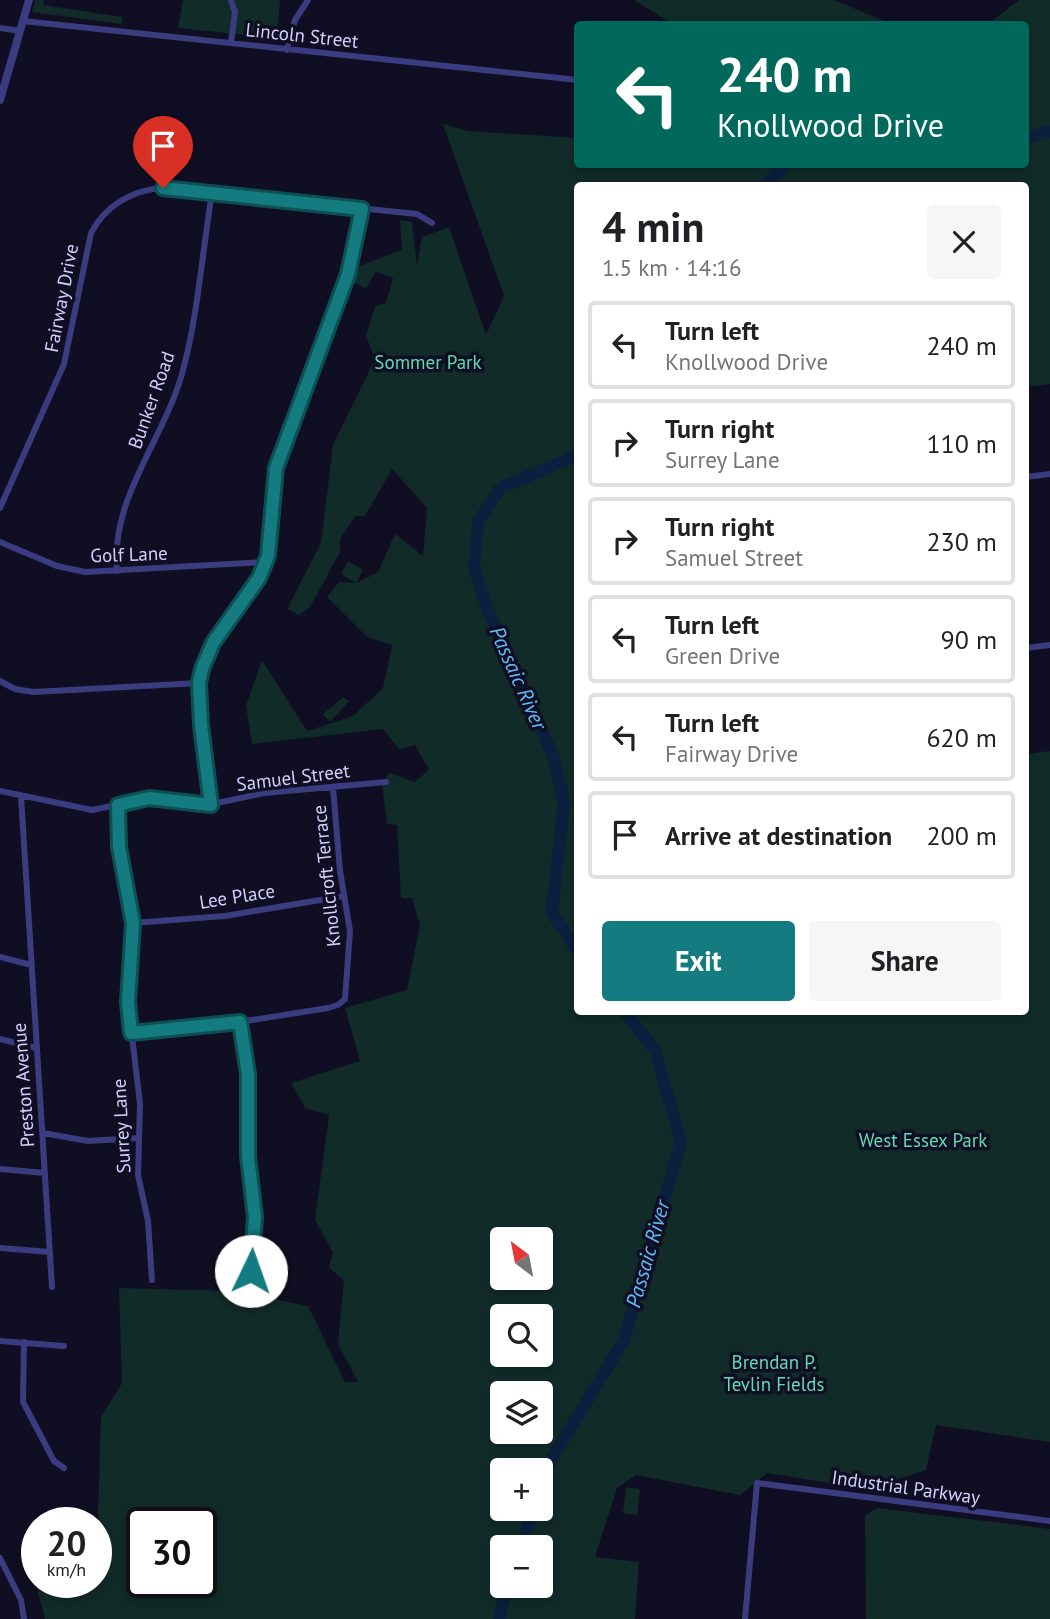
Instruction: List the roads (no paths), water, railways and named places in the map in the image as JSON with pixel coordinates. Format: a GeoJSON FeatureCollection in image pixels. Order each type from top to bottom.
{"type":"FeatureCollection","features":[{"type":"Feature","properties":{"kind":"street"},"geometry":{"type":"LineString","coordinates":[[0,100],[29,0]]}},
{"type":"Feature","properties":{"kind":"street"},"geometry":{"type":"LineString","coordinates":[[231,0],[235,12],[231,43]]}},
{"type":"Feature","properties":{"kind":"street"},"geometry":{"type":"LineString","coordinates":[[287,50],[290,31],[308,0]]}},
{"type":"Feature","properties":{"kind":"street","name":"Lincoln Street"},"geometry":{"type":"LineString","coordinates":[[23,21],[574,80]]}},
{"type":"Feature","properties":{"kind":"street"},"geometry":{"type":"LineString","coordinates":[[0,28],[20,31]]}},
{"type":"Feature","properties":{"kind":"street","name":"Fairway Drive"},"geometry":{"type":"LineString","coordinates":[[0,508],[4,487],[64,364],[87,245],[95,225],[110,209],[140,192],[163,188],[417,214],[432,223]]}},
{"type":"Feature","properties":{"kind":"street","name":"Bunker Road"},"geometry":{"type":"LineString","coordinates":[[117,571],[115,548],[122,511],[174,395],[186,359],[212,193]]}},
{"type":"Feature","properties":{"kind":"street"},"geometry":{"type":"LineString","coordinates":[[211,805],[199,683],[213,643],[246,599],[265,562],[271,537],[276,468],[348,274],[362,209]]}},
{"type":"Feature","properties":{"kind":"street"},"geometry":{"type":"LineString","coordinates":[[1029,477],[1050,474]]}},
{"type":"Feature","properties":{"kind":"street","name":"Golf Lane"},"geometry":{"type":"LineString","coordinates":[[0,542],[71,570],[117,571],[265,562]]}},
{"type":"Feature","properties":{"kind":"street"},"geometry":{"type":"LineString","coordinates":[[1029,648],[1050,645]]}},
{"type":"Feature","properties":{"kind":"street"},"geometry":{"type":"LineString","coordinates":[[0,681],[15,689],[33,692],[199,683]]}},
{"type":"Feature","properties":{"kind":"street","name":"Samuel Street"},"geometry":{"type":"LineString","coordinates":[[0,790],[83,810],[149,798],[211,805],[264,793],[386,782]]}},
{"type":"Feature","properties":{"kind":"street","name":"Knollcroft Terrace"},"geometry":{"type":"LineString","coordinates":[[240,1022],[343,1002],[351,949],[333,787]]}},
{"type":"Feature","properties":{"kind":"street","name":"Preston Avenue"},"geometry":{"type":"LineString","coordinates":[[20,796],[52,1287]]}},
{"type":"Feature","properties":{"kind":"street","name":"Surrey Lane"},"geometry":{"type":"LineString","coordinates":[[118,805],[119,847],[133,923],[128,1002],[140,1104],[138,1175],[148,1222],[152,1280]]}},
{"type":"Feature","properties":{"kind":"street","name":"Lee Place"},"geometry":{"type":"LineString","coordinates":[[133,923],[225,916],[344,896]]}},
{"type":"Feature","properties":{"kind":"street"},"geometry":{"type":"LineString","coordinates":[[0,957],[31,965]]}},
{"type":"Feature","properties":{"kind":"street"},"geometry":{"type":"LineString","coordinates":[[131,1033],[240,1022],[247,1061],[248,1156],[255,1217],[251,1271],[257,1288]]}},
{"type":"Feature","properties":{"kind":"street"},"geometry":{"type":"LineString","coordinates":[[0,1039],[36,1048]]}},
{"type":"Feature","properties":{"kind":"street"},"geometry":{"type":"LineString","coordinates":[[43,1133],[88,1141],[138,1138]]}},
{"type":"Feature","properties":{"kind":"street"},"geometry":{"type":"LineString","coordinates":[[0,1169],[45,1173]]}},
{"type":"Feature","properties":{"kind":"street"},"geometry":{"type":"LineString","coordinates":[[0,1248],[50,1252]]}},
{"type":"Feature","properties":{"kind":"street"},"geometry":{"type":"LineString","coordinates":[[0,1341],[64,1346]]}},
{"type":"Feature","properties":{"kind":"street"},"geometry":{"type":"LineString","coordinates":[[24,1342],[23,1402],[54,1461],[64,1468]]}},
{"type":"Feature","properties":{"kind":"street","name":"Industrial Parkway"},"geometry":{"type":"LineString","coordinates":[[745,1619],[757,1483],[1050,1521]]}},
{"type":"Feature","properties":{"kind":"street"},"geometry":{"type":"LineString","coordinates":[[0,1558],[21,1600],[24,1619]]}},
{"type":"Feature","properties":{"kind":"waterway","name":"Passaic River"},"geometry":{"type":"LineString","coordinates":[[1029,138],[1050,131]]}},
{"type":"Feature","properties":{"kind":"waterway","name":"Passaic River"},"geometry":{"type":"LineString","coordinates":[[768,182],[783,168]]}},
{"type":"Feature","properties":{"kind":"waterway","name":"Passaic River"},"geometry":{"type":"LineString","coordinates":[[574,457],[500,488],[478,522],[474,567],[487,608],[553,756],[564,802],[552,913],[574,945]]}},
{"type":"Feature","properties":{"kind":"waterway","name":"Passaic River"},"geometry":{"type":"LineString","coordinates":[[552,1458],[624,1340],[681,1142],[655,1050],[627,1015]]}},
{"type":"Feature","properties":{"kind":"waterway","name":"Passaic River"},"geometry":{"type":"LineString","coordinates":[[525,1535],[530,1521]]}},
{"type":"Feature","properties":{"kind":"waterway","name":"Passaic River"},"geometry":{"type":"LineString","coordinates":[[499,1619],[504,1598]]}},
{"type":"Feature","properties":{"kind":"park label","name":"Sommer Park"},"geometry":{"type":"Point","coordinates":[428,362]}},
{"type":"Feature","properties":{"kind":"park label","name":"West Essex Park"},"geometry":{"type":"Point","coordinates":[923,1140]}},
{"type":"Feature","properties":{"kind":"park label","name":"Brendan P. Tevlin Fields"},"geometry":{"type":"Point","coordinates":[774,1373]}}]}
